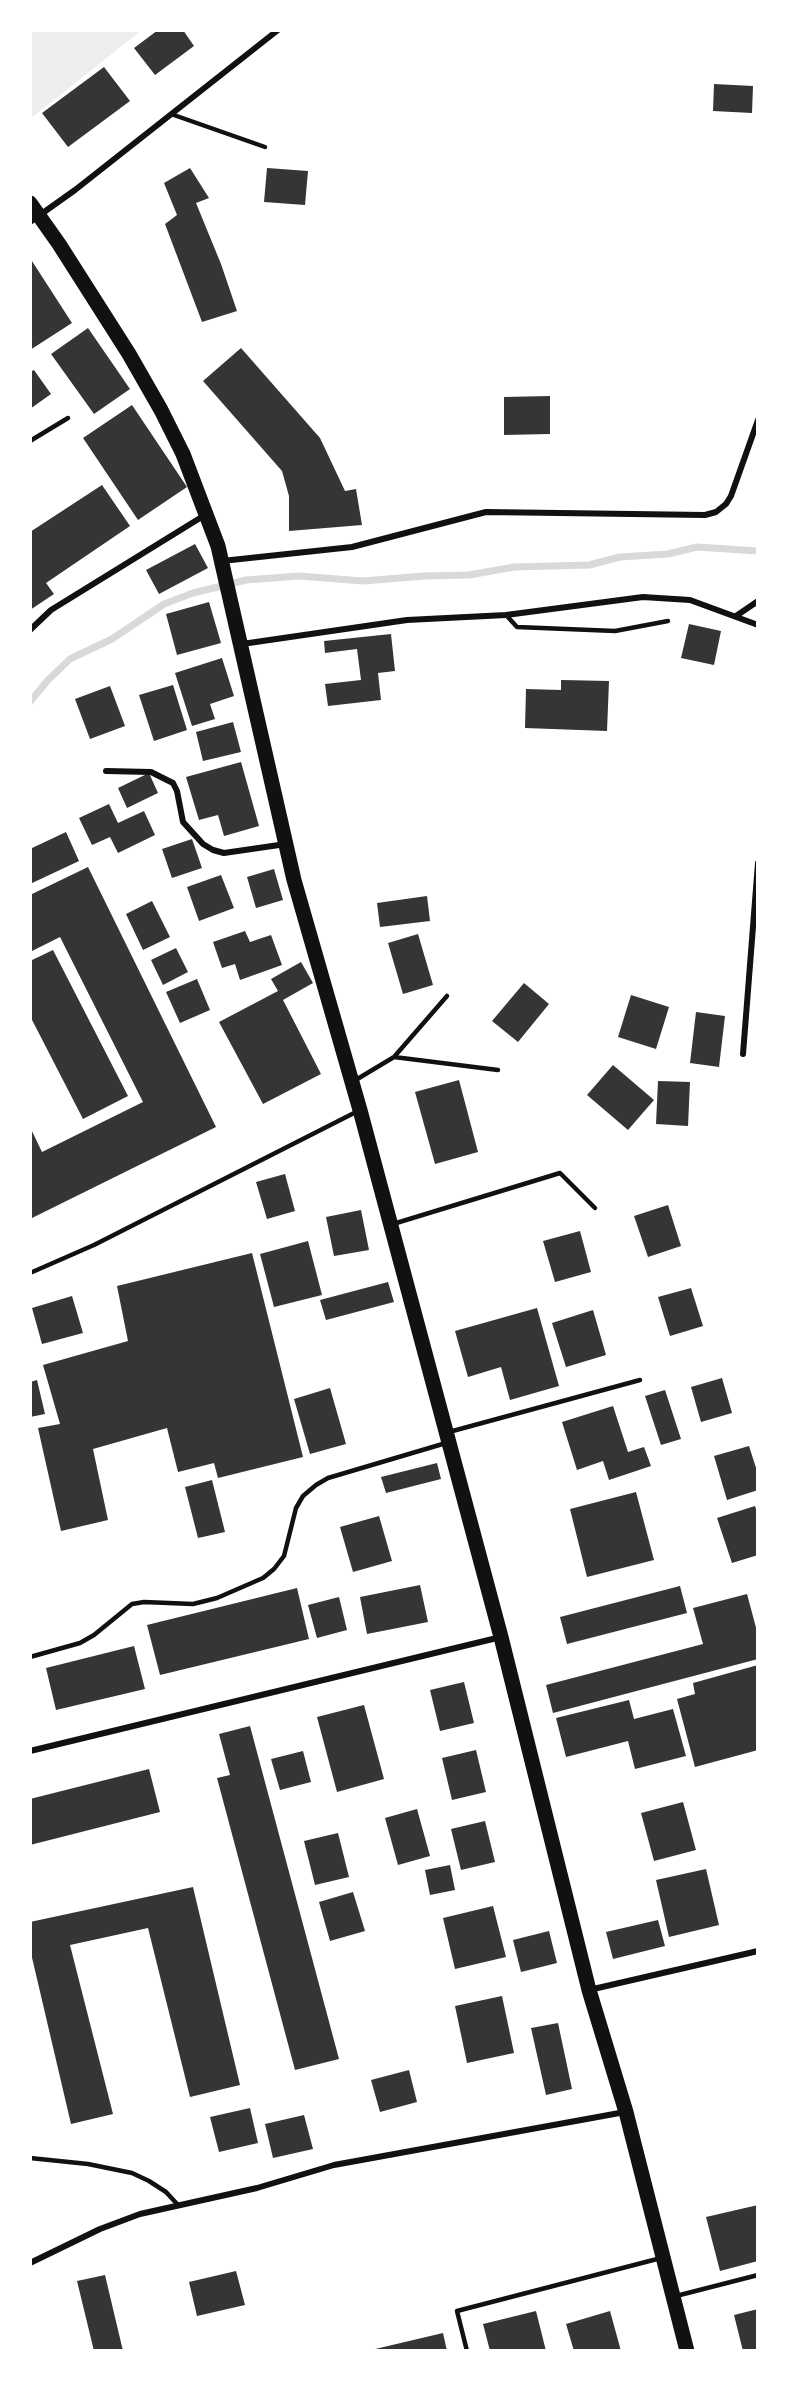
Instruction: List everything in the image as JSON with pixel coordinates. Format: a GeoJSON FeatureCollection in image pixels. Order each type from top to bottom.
{"type":"FeatureCollection","features":[{"type":"Feature","properties":{"kind":"main road"},"geometry":{"type":"LineString","coordinates":[[33,214],[129,354],[183,454],[207,513],[231,601],[294,880],[360,1110],[501,1637],[589,1990],[626,2112],[687,2351]]}},
{"type":"Feature","properties":{"kind":"street"},"geometry":{"type":"LineString","coordinates":[[33,214],[75,190],[278,30]]}},
{"type":"Feature","properties":{"kind":"street"},"geometry":{"type":"LineString","coordinates":[[223,568],[352,547],[486,512],[705,515],[716,512],[726,504],[731,496],[758,420]]}},
{"type":"Feature","properties":{"kind":"street"},"geometry":{"type":"LineString","coordinates":[[30,630],[51,610],[207,513]]}},
{"type":"Feature","properties":{"kind":"street"},"geometry":{"type":"LineString","coordinates":[[241,644],[407,620],[506,615],[615,599],[658,596],[690,600],[758,626]]}},
{"type":"Feature","properties":{"kind":"street"},"geometry":{"type":"LineString","coordinates":[[736,616],[758,601]]}},
{"type":"Feature","properties":{"kind":"street"},"geometry":{"type":"LineString","coordinates":[[106,771],[151,772],[173,783],[177,791],[183,822],[203,844],[213,850],[224,853],[286,844]]}},
{"type":"Feature","properties":{"kind":"street"},"geometry":{"type":"LineString","coordinates":[[743,1054],[758,863]]}},
{"type":"Feature","properties":{"kind":"street"},"geometry":{"type":"LineString","coordinates":[[30,1751],[501,1637]]}},
{"type":"Feature","properties":{"kind":"street"},"geometry":{"type":"LineString","coordinates":[[589,1990],[758,1950]]}},
{"type":"Feature","properties":{"kind":"street"},"geometry":{"type":"LineString","coordinates":[[30,2263],[127,2217],[257,2188],[334,2165],[626,2112]]}},
{"type":"Feature","properties":{"kind":"lane"},"geometry":{"type":"LineString","coordinates":[[170,114],[265,147]]}},
{"type":"Feature","properties":{"kind":"lane"},"geometry":{"type":"LineString","coordinates":[[30,441],[68,418]]}},
{"type":"Feature","properties":{"kind":"lane"},"geometry":{"type":"LineString","coordinates":[[506,615],[517,627],[615,631],[668,621]]}},
{"type":"Feature","properties":{"kind":"lane"},"geometry":{"type":"LineString","coordinates":[[352,1082],[394,1057],[447,996]]}},
{"type":"Feature","properties":{"kind":"lane"},"geometry":{"type":"LineString","coordinates":[[394,1057],[498,1070]]}},
{"type":"Feature","properties":{"kind":"lane"},"geometry":{"type":"LineString","coordinates":[[30,1273],[94,1245],[360,1110]]}},
{"type":"Feature","properties":{"kind":"lane"},"geometry":{"type":"LineString","coordinates":[[390,1225],[560,1173],[595,1208]]}},
{"type":"Feature","properties":{"kind":"lane"},"geometry":{"type":"LineString","coordinates":[[30,1657],[80,1643],[94,1635],[132,1604],[144,1602],[193,1604],[217,1598],[262,1578],[274,1569],[284,1556],[296,1508],[303,1496],[315,1485],[328,1478],[447,1437],[640,1380]]}},
{"type":"Feature","properties":{"kind":"lane"},"geometry":{"type":"LineString","coordinates":[[30,2158],[88,2164],[132,2173],[166,2192],[178,2205]]}},
{"type":"Feature","properties":{"kind":"lane"},"geometry":{"type":"LineString","coordinates":[[467,2351],[457,2311],[663,2258]]}},
{"type":"Feature","properties":{"kind":"lane"},"geometry":{"type":"LineString","coordinates":[[673,2297],[758,2275]]}},
{"type":"Feature","properties":{"kind":"shaded area"},"geometry":{"type":"Polygon","coordinates":[[[30,30],[142,30],[30,119],[30,30]]]}},
{"type":"Feature","properties":{"kind":"building"},"geometry":{"type":"Polygon","coordinates":[[[158,30],[183,30],[194,46],[155,75],[134,48],[158,30]]]}},
{"type":"Feature","properties":{"kind":"building"},"geometry":{"type":"Polygon","coordinates":[[[104,67],[130,101],[68,147],[42,113],[104,67]]]}},
{"type":"Feature","properties":{"kind":"building"},"geometry":{"type":"Polygon","coordinates":[[[714,84],[753,86],[752,113],[713,111],[714,84]]]}},
{"type":"Feature","properties":{"kind":"building"},"geometry":{"type":"Polygon","coordinates":[[[190,168],[209,198],[196,203],[237,311],[202,322],[165,224],[177,215],[164,183],[190,168]]]}},
{"type":"Feature","properties":{"kind":"building"},"geometry":{"type":"Polygon","coordinates":[[[267,168],[308,171],[305,205],[264,202],[267,168]]]}},
{"type":"Feature","properties":{"kind":"building"},"geometry":{"type":"Polygon","coordinates":[[[30,258],[72,323],[30,350],[30,258]]]}},
{"type":"Feature","properties":{"kind":"building"},"geometry":{"type":"Polygon","coordinates":[[[88,328],[130,389],[94,414],[51,354],[88,328]]]}},
{"type":"Feature","properties":{"kind":"building"},"geometry":{"type":"Polygon","coordinates":[[[241,348],[320,438],[345,491],[356,489],[362,525],[289,531],[289,496],[282,471],[203,381],[241,348]]]}},
{"type":"Feature","properties":{"kind":"building"},"geometry":{"type":"Polygon","coordinates":[[[34,370],[51,394],[30,409],[30,372],[34,370]]]}},
{"type":"Feature","properties":{"kind":"building"},"geometry":{"type":"Polygon","coordinates":[[[550,396],[550,434],[504,435],[504,397],[550,396]]]}},
{"type":"Feature","properties":{"kind":"building"},"geometry":{"type":"Polygon","coordinates":[[[132,405],[187,487],[138,520],[83,438],[132,405]]]}},
{"type":"Feature","properties":{"kind":"building"},"geometry":{"type":"Polygon","coordinates":[[[102,485],[130,526],[46,583],[54,594],[30,610],[30,532],[102,485]]]}},
{"type":"Feature","properties":{"kind":"building"},"geometry":{"type":"Polygon","coordinates":[[[195,544],[208,568],[159,594],[146,570],[195,544]]]}},
{"type":"Feature","properties":{"kind":"building"},"geometry":{"type":"Polygon","coordinates":[[[209,602],[221,643],[177,655],[166,614],[209,602]]]}},
{"type":"Feature","properties":{"kind":"building"},"geometry":{"type":"Polygon","coordinates":[[[689,624],[721,631],[714,665],[681,658],[689,624]]]}},
{"type":"Feature","properties":{"kind":"building"},"geometry":{"type":"Polygon","coordinates":[[[391,634],[395,671],[378,673],[381,700],[328,706],[325,684],[361,680],[357,649],[325,653],[324,641],[391,634]]]}},
{"type":"Feature","properties":{"kind":"building"},"geometry":{"type":"Polygon","coordinates":[[[222,658],[234,696],[210,704],[215,719],[192,726],[175,673],[222,658]]]}},
{"type":"Feature","properties":{"kind":"building"},"geometry":{"type":"Polygon","coordinates":[[[561,680],[609,681],[607,731],[525,728],[526,689],[561,690],[561,680]]]}},
{"type":"Feature","properties":{"kind":"building"},"geometry":{"type":"Polygon","coordinates":[[[173,685],[187,730],[154,741],[139,695],[173,685]]]}},
{"type":"Feature","properties":{"kind":"building"},"geometry":{"type":"Polygon","coordinates":[[[110,686],[125,726],[90,739],[75,699],[110,686]]]}},
{"type":"Feature","properties":{"kind":"building"},"geometry":{"type":"Polygon","coordinates":[[[233,722],[241,752],[203,761],[196,732],[233,722]]]}},
{"type":"Feature","properties":{"kind":"building"},"geometry":{"type":"Polygon","coordinates":[[[241,762],[259,826],[224,836],[218,815],[199,820],[186,777],[241,762]]]}},
{"type":"Feature","properties":{"kind":"building"},"geometry":{"type":"Polygon","coordinates":[[[149,773],[158,793],[127,808],[118,788],[149,773]]]}},
{"type":"Feature","properties":{"kind":"building"},"geometry":{"type":"Polygon","coordinates":[[[109,804],[118,823],[144,811],[155,835],[118,853],[110,837],[92,845],[79,818],[109,804]]]}},
{"type":"Feature","properties":{"kind":"building"},"geometry":{"type":"Polygon","coordinates":[[[66,832],[79,861],[30,884],[30,849],[66,832]]]}},
{"type":"Feature","properties":{"kind":"building"},"geometry":{"type":"Polygon","coordinates":[[[192,839],[202,868],[172,878],[162,849],[192,839]]]}},
{"type":"Feature","properties":{"kind":"building"},"geometry":{"type":"Polygon","coordinates":[[[88,867],[216,1127],[30,1219],[30,1127],[42,1152],[143,1102],[60,937],[30,952],[30,895],[88,867]]]}},
{"type":"Feature","properties":{"kind":"building"},"geometry":{"type":"Polygon","coordinates":[[[274,869],[283,900],[256,908],[247,877],[274,869]]]}},
{"type":"Feature","properties":{"kind":"building"},"geometry":{"type":"Polygon","coordinates":[[[221,875],[234,908],[199,921],[187,887],[221,875]]]}},
{"type":"Feature","properties":{"kind":"building"},"geometry":{"type":"Polygon","coordinates":[[[427,896],[430,921],[380,927],[377,903],[427,896]]]}},
{"type":"Feature","properties":{"kind":"building"},"geometry":{"type":"Polygon","coordinates":[[[152,901],[170,937],[143,950],[126,914],[152,901]]]}},
{"type":"Feature","properties":{"kind":"building"},"geometry":{"type":"Polygon","coordinates":[[[245,931],[250,942],[271,935],[282,965],[240,980],[235,964],[222,968],[213,942],[245,931]]]}},
{"type":"Feature","properties":{"kind":"building"},"geometry":{"type":"Polygon","coordinates":[[[418,934],[433,985],[403,994],[388,943],[418,934]]]}},
{"type":"Feature","properties":{"kind":"building"},"geometry":{"type":"Polygon","coordinates":[[[176,948],[188,972],[163,985],[151,960],[176,948]]]}},
{"type":"Feature","properties":{"kind":"building"},"geometry":{"type":"Polygon","coordinates":[[[53,950],[128,1096],[83,1119],[30,1016],[30,961],[53,950]]]}},
{"type":"Feature","properties":{"kind":"building"},"geometry":{"type":"Polygon","coordinates":[[[301,962],[313,983],[283,1000],[321,1074],[263,1104],[219,1022],[278,991],[271,979],[301,962]]]}},
{"type":"Feature","properties":{"kind":"building"},"geometry":{"type":"Polygon","coordinates":[[[197,979],[210,1010],[180,1023],[166,992],[197,979]]]}},
{"type":"Feature","properties":{"kind":"building"},"geometry":{"type":"Polygon","coordinates":[[[524,983],[549,1004],[518,1042],[492,1021],[524,983]]]}},
{"type":"Feature","properties":{"kind":"building"},"geometry":{"type":"Polygon","coordinates":[[[631,995],[669,1007],[656,1049],[618,1037],[631,995]]]}},
{"type":"Feature","properties":{"kind":"building"},"geometry":{"type":"Polygon","coordinates":[[[696,1012],[725,1016],[719,1067],[690,1063],[696,1012]]]}},
{"type":"Feature","properties":{"kind":"building"},"geometry":{"type":"Polygon","coordinates":[[[613,1065],[654,1100],[628,1130],[587,1095],[613,1065]]]}},
{"type":"Feature","properties":{"kind":"building"},"geometry":{"type":"Polygon","coordinates":[[[459,1080],[478,1152],[435,1164],[415,1092],[459,1080]]]}},
{"type":"Feature","properties":{"kind":"building"},"geometry":{"type":"Polygon","coordinates":[[[658,1081],[690,1082],[688,1126],[656,1124],[658,1081]]]}},
{"type":"Feature","properties":{"kind":"building"},"geometry":{"type":"Polygon","coordinates":[[[285,1174],[295,1211],[267,1219],[256,1182],[285,1174]]]}},
{"type":"Feature","properties":{"kind":"building"},"geometry":{"type":"Polygon","coordinates":[[[668,1205],[681,1246],[648,1257],[634,1216],[668,1205]]]}},
{"type":"Feature","properties":{"kind":"building"},"geometry":{"type":"Polygon","coordinates":[[[361,1210],[369,1250],[334,1256],[326,1217],[361,1210]]]}},
{"type":"Feature","properties":{"kind":"building"},"geometry":{"type":"Polygon","coordinates":[[[580,1231],[591,1272],[555,1282],[543,1241],[580,1231]]]}},
{"type":"Feature","properties":{"kind":"building"},"geometry":{"type":"Polygon","coordinates":[[[308,1241],[322,1295],[274,1307],[260,1254],[308,1241]]]}},
{"type":"Feature","properties":{"kind":"building"},"geometry":{"type":"Polygon","coordinates":[[[252,1253],[303,1457],[218,1478],[214,1463],[178,1472],[167,1428],[93,1449],[108,1520],[61,1531],[38,1428],[60,1424],[43,1365],[128,1341],[117,1286],[252,1253]]]}},
{"type":"Feature","properties":{"kind":"building"},"geometry":{"type":"Polygon","coordinates":[[[388,1282],[394,1302],[326,1320],[320,1300],[388,1282]]]}},
{"type":"Feature","properties":{"kind":"building"},"geometry":{"type":"Polygon","coordinates":[[[691,1288],[703,1326],[670,1336],[658,1297],[691,1288]]]}},
{"type":"Feature","properties":{"kind":"building"},"geometry":{"type":"Polygon","coordinates":[[[72,1296],[83,1333],[42,1344],[32,1308],[72,1296]]]}},
{"type":"Feature","properties":{"kind":"building"},"geometry":{"type":"Polygon","coordinates":[[[537,1308],[559,1386],[510,1400],[501,1367],[468,1377],[455,1331],[537,1308]]]}},
{"type":"Feature","properties":{"kind":"building"},"geometry":{"type":"Polygon","coordinates":[[[593,1310],[606,1355],[566,1367],[552,1323],[593,1310]]]}},
{"type":"Feature","properties":{"kind":"building"},"geometry":{"type":"Polygon","coordinates":[[[722,1378],[732,1413],[701,1422],[691,1387],[722,1378]]]}},
{"type":"Feature","properties":{"kind":"building"},"geometry":{"type":"Polygon","coordinates":[[[37,1380],[45,1414],[30,1417],[30,1382],[37,1380]]]}},
{"type":"Feature","properties":{"kind":"building"},"geometry":{"type":"Polygon","coordinates":[[[330,1388],[346,1444],[310,1454],[294,1399],[330,1388]]]}},
{"type":"Feature","properties":{"kind":"building"},"geometry":{"type":"Polygon","coordinates":[[[665,1390],[681,1439],[661,1445],[645,1396],[665,1390]]]}},
{"type":"Feature","properties":{"kind":"building"},"geometry":{"type":"Polygon","coordinates":[[[613,1406],[628,1452],[644,1447],[651,1466],[609,1480],[603,1461],[577,1470],[562,1422],[613,1406]]]}},
{"type":"Feature","properties":{"kind":"building"},"geometry":{"type":"Polygon","coordinates":[[[749,1446],[758,1474],[758,1490],[727,1500],[714,1456],[749,1446]]]}},
{"type":"Feature","properties":{"kind":"building"},"geometry":{"type":"Polygon","coordinates":[[[437,1463],[441,1479],[386,1493],[381,1477],[437,1463]]]}},
{"type":"Feature","properties":{"kind":"building"},"geometry":{"type":"Polygon","coordinates":[[[212,1480],[225,1532],[198,1538],[185,1487],[212,1480]]]}},
{"type":"Feature","properties":{"kind":"building"},"geometry":{"type":"Polygon","coordinates":[[[636,1492],[654,1560],[587,1577],[570,1509],[636,1492]]]}},
{"type":"Feature","properties":{"kind":"building"},"geometry":{"type":"Polygon","coordinates":[[[755,1506],[758,1515],[758,1555],[732,1563],[717,1518],[755,1506]]]}},
{"type":"Feature","properties":{"kind":"building"},"geometry":{"type":"Polygon","coordinates":[[[379,1516],[392,1561],[353,1572],[340,1527],[379,1516]]]}},
{"type":"Feature","properties":{"kind":"building"},"geometry":{"type":"Polygon","coordinates":[[[420,1585],[428,1622],[367,1634],[360,1597],[420,1585]]]}},
{"type":"Feature","properties":{"kind":"building"},"geometry":{"type":"Polygon","coordinates":[[[680,1586],[687,1613],[567,1644],[560,1617],[680,1586]]]}},
{"type":"Feature","properties":{"kind":"building"},"geometry":{"type":"Polygon","coordinates":[[[297,1588],[309,1639],[160,1675],[147,1625],[297,1588]]]}},
{"type":"Feature","properties":{"kind":"building"},"geometry":{"type":"Polygon","coordinates":[[[747,1594],[758,1635],[758,1659],[553,1713],[546,1685],[703,1644],[693,1608],[747,1594]]]}},
{"type":"Feature","properties":{"kind":"building"},"geometry":{"type":"Polygon","coordinates":[[[339,1597],[347,1630],[317,1638],[308,1605],[339,1597]]]}},
{"type":"Feature","properties":{"kind":"building"},"geometry":{"type":"Polygon","coordinates":[[[134,1646],[145,1689],[56,1710],[46,1668],[134,1646]]]}},
{"type":"Feature","properties":{"kind":"building"},"geometry":{"type":"Polygon","coordinates":[[[758,1665],[758,1750],[695,1767],[677,1699],[695,1694],[693,1683],[758,1665]]]}},
{"type":"Feature","properties":{"kind":"building"},"geometry":{"type":"Polygon","coordinates":[[[464,1682],[474,1723],[440,1731],[430,1690],[464,1682]]]}},
{"type":"Feature","properties":{"kind":"building"},"geometry":{"type":"Polygon","coordinates":[[[629,1700],[634,1719],[673,1709],[686,1756],[635,1769],[628,1741],[566,1757],[556,1718],[629,1700]]]}},
{"type":"Feature","properties":{"kind":"building"},"geometry":{"type":"Polygon","coordinates":[[[364,1705],[384,1779],[337,1792],[317,1717],[364,1705]]]}},
{"type":"Feature","properties":{"kind":"building"},"geometry":{"type":"Polygon","coordinates":[[[250,1726],[339,2059],[295,2070],[217,1778],[230,1775],[219,1734],[250,1726]]]}},
{"type":"Feature","properties":{"kind":"building"},"geometry":{"type":"Polygon","coordinates":[[[476,1750],[486,1792],[452,1800],[442,1758],[476,1750]]]}},
{"type":"Feature","properties":{"kind":"building"},"geometry":{"type":"Polygon","coordinates":[[[303,1751],[311,1782],[280,1790],[271,1759],[303,1751]]]}},
{"type":"Feature","properties":{"kind":"building"},"geometry":{"type":"Polygon","coordinates":[[[149,1769],[160,1812],[30,1845],[30,1799],[149,1769]]]}},
{"type":"Feature","properties":{"kind":"building"},"geometry":{"type":"Polygon","coordinates":[[[683,1802],[696,1850],[654,1861],[641,1813],[683,1802]]]}},
{"type":"Feature","properties":{"kind":"building"},"geometry":{"type":"Polygon","coordinates":[[[417,1809],[430,1856],[398,1865],[385,1818],[417,1809]]]}},
{"type":"Feature","properties":{"kind":"building"},"geometry":{"type":"Polygon","coordinates":[[[485,1821],[495,1862],[461,1870],[451,1829],[485,1821]]]}},
{"type":"Feature","properties":{"kind":"building"},"geometry":{"type":"Polygon","coordinates":[[[338,1833],[349,1877],[315,1885],[304,1841],[338,1833]]]}},
{"type":"Feature","properties":{"kind":"building"},"geometry":{"type":"Polygon","coordinates":[[[450,1865],[455,1890],[430,1895],[425,1870],[450,1865]]]}},
{"type":"Feature","properties":{"kind":"building"},"geometry":{"type":"Polygon","coordinates":[[[706,1869],[719,1925],[669,1937],[656,1880],[706,1869]]]}},
{"type":"Feature","properties":{"kind":"building"},"geometry":{"type":"Polygon","coordinates":[[[193,1887],[240,2085],[190,2097],[148,1928],[70,1945],[113,2114],[71,2124],[30,1949],[30,1922],[193,1887]]]}},
{"type":"Feature","properties":{"kind":"building"},"geometry":{"type":"Polygon","coordinates":[[[353,1892],[365,1931],[330,1941],[319,1902],[353,1892]]]}},
{"type":"Feature","properties":{"kind":"building"},"geometry":{"type":"Polygon","coordinates":[[[493,1906],[506,1957],[455,1969],[443,1918],[493,1906]]]}},
{"type":"Feature","properties":{"kind":"building"},"geometry":{"type":"Polygon","coordinates":[[[658,1920],[665,1946],[613,1959],[606,1932],[658,1920]]]}},
{"type":"Feature","properties":{"kind":"building"},"geometry":{"type":"Polygon","coordinates":[[[549,1931],[557,1963],[521,1972],[513,1940],[549,1931]]]}},
{"type":"Feature","properties":{"kind":"building"},"geometry":{"type":"Polygon","coordinates":[[[502,1996],[514,2053],[467,2063],[455,2006],[502,1996]]]}},
{"type":"Feature","properties":{"kind":"building"},"geometry":{"type":"Polygon","coordinates":[[[558,2023],[572,2089],[546,2095],[531,2028],[558,2023]]]}},
{"type":"Feature","properties":{"kind":"building"},"geometry":{"type":"Polygon","coordinates":[[[409,2070],[417,2102],[380,2112],[371,2080],[409,2070]]]}},
{"type":"Feature","properties":{"kind":"building"},"geometry":{"type":"Polygon","coordinates":[[[250,2108],[258,2143],[219,2152],[210,2117],[250,2108]]]}},
{"type":"Feature","properties":{"kind":"building"},"geometry":{"type":"Polygon","coordinates":[[[304,2115],[313,2149],[273,2158],[265,2124],[304,2115]]]}},
{"type":"Feature","properties":{"kind":"building"},"geometry":{"type":"Polygon","coordinates":[[[758,2205],[758,2261],[720,2271],[706,2217],[758,2205]]]}},
{"type":"Feature","properties":{"kind":"building"},"geometry":{"type":"Polygon","coordinates":[[[236,2271],[245,2305],[197,2316],[189,2282],[236,2271]]]}},
{"type":"Feature","properties":{"kind":"building"},"geometry":{"type":"Polygon","coordinates":[[[105,2275],[123,2351],[94,2351],[77,2281],[105,2275]]]}},
{"type":"Feature","properties":{"kind":"building"},"geometry":{"type":"Polygon","coordinates":[[[758,2309],[758,2351],[743,2351],[734,2315],[758,2309]]]}},
{"type":"Feature","properties":{"kind":"building"},"geometry":{"type":"Polygon","coordinates":[[[536,2311],[546,2351],[490,2351],[483,2324],[536,2311]]]}},
{"type":"Feature","properties":{"kind":"building"},"geometry":{"type":"Polygon","coordinates":[[[610,2311],[621,2351],[574,2351],[566,2324],[610,2311]]]}},
{"type":"Feature","properties":{"kind":"building"},"geometry":{"type":"Polygon","coordinates":[[[443,2333],[447,2351],[371,2351],[371,2350],[443,2333]]]}},
{"type":"Feature","properties":{"kind":"waterway"},"geometry":{"type":"LineString","coordinates":[[30,702],[47,681],[70,659],[112,639],[164,604],[193,593],[246,580],[299,576],[363,581],[469,575],[514,567],[589,565],[620,557],[668,554],[697,547],[758,551]]}}]}
